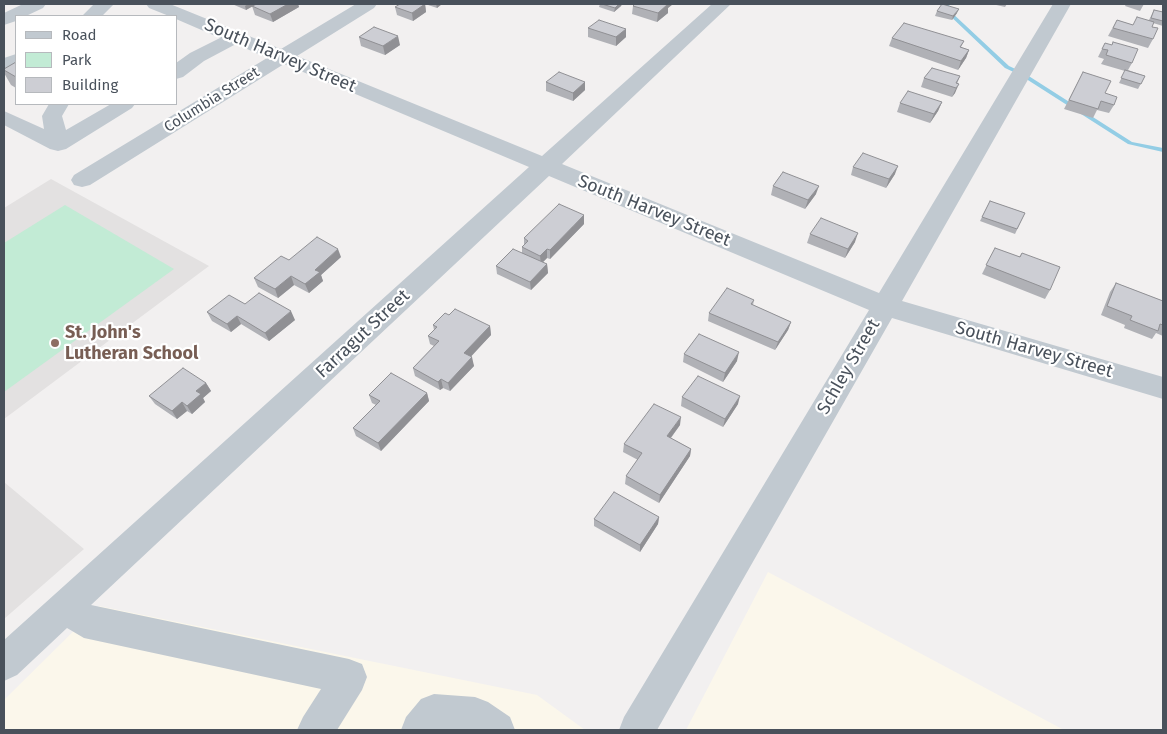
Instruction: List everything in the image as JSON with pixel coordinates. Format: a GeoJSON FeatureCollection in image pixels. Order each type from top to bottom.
{"type":"FeatureCollection","features":[{"type":"Feature","properties":{"kind":"street"},"geometry":{"type":"LineString","coordinates":[[4,20],[37,4]]}},
{"type":"Feature","properties":{"kind":"street","name":"South Harvey Street"},"geometry":{"type":"LineString","coordinates":[[155,4],[884,306],[1163,388]]}},
{"type":"Feature","properties":{"kind":"street","name":"Columbia Street"},"geometry":{"type":"LineString","coordinates":[[82,180],[368,4]]}},
{"type":"Feature","properties":{"kind":"street","name":"Farragut Street"},"geometry":{"type":"LineString","coordinates":[[4,663],[722,4]]}},
{"type":"Feature","properties":{"kind":"street","name":"Schley Street"},"geometry":{"type":"LineString","coordinates":[[637,730],[1062,4]]}},
{"type":"Feature","properties":{"kind":"street"},"geometry":{"type":"LineString","coordinates":[[178,71],[197,56],[235,37]]}},
{"type":"Feature","properties":{"kind":"street"},"geometry":{"type":"LineString","coordinates":[[178,51],[197,56]]}},
{"type":"Feature","properties":{"kind":"street"},"geometry":{"type":"LineString","coordinates":[[58,105],[52,116],[58,144]]}},
{"type":"Feature","properties":{"kind":"street"},"geometry":{"type":"LineString","coordinates":[[58,144],[123,105]]}},
{"type":"Feature","properties":{"kind":"street"},"geometry":{"type":"LineString","coordinates":[[4,117],[58,144]]}},
{"type":"Feature","properties":{"kind":"street"},"geometry":{"type":"LineString","coordinates":[[66,606],[84,621],[348,677],[316,730]]}},
{"type":"Feature","properties":{"kind":"street"},"geometry":{"type":"LineString","coordinates":[[419,730],[434,712],[475,715],[497,730]]}},
{"type":"Feature","properties":{"kind":"shaded area","name":"St. John's Lutheran School"},"geometry":{"type":"Polygon","coordinates":[[[51,179],[209,266],[4,419],[4,208],[51,179]]]}},
{"type":"Feature","properties":{"kind":"shaded area"},"geometry":{"type":"Polygon","coordinates":[[[4,482],[84,549],[4,619],[4,482]]]}},
{"type":"Feature","properties":{"kind":"shaded area"},"geometry":{"type":"Polygon","coordinates":[[[768,572],[1064,730],[686,730],[768,572]]]}},
{"type":"Feature","properties":{"kind":"shaded area"},"geometry":{"type":"Polygon","coordinates":[[[99,606],[537,695],[585,730],[4,730],[4,700],[99,606]]]}},
{"type":"Feature","properties":{"kind":"green space","name":"St. John's Lutheran School"},"geometry":{"type":"Polygon","coordinates":[[[65,205],[174,269],[4,392],[4,243],[65,205]]]}},
{"type":"Feature","properties":{"kind":"building"},"geometry":{"type":"Polygon","coordinates":[[[257,4],[288,4],[270,14],[252,6],[257,4]]]}},
{"type":"Feature","properties":{"kind":"building"},"geometry":{"type":"Polygon","coordinates":[[[400,4],[425,4],[412,13],[395,7],[400,4]]]}},
{"type":"Feature","properties":{"kind":"building"},"geometry":{"type":"Polygon","coordinates":[[[602,4],[619,4],[615,8],[602,4]]]}},
{"type":"Feature","properties":{"kind":"building"},"geometry":{"type":"Polygon","coordinates":[[[635,4],[668,4],[658,13],[633,6],[635,4]]]}},
{"type":"Feature","properties":{"kind":"building"},"geometry":{"type":"Polygon","coordinates":[[[942,4],[959,9],[953,16],[937,11],[942,4]]]}},
{"type":"Feature","properties":{"kind":"building"},"geometry":{"type":"Polygon","coordinates":[[[1154,10],[1163,12],[1163,21],[1151,18],[1154,10]]]}},
{"type":"Feature","properties":{"kind":"building"},"geometry":{"type":"Polygon","coordinates":[[[1137,17],[1154,22],[1152,27],[1158,28],[1153,39],[1113,28],[1117,20],[1133,25],[1137,17]]]}},
{"type":"Feature","properties":{"kind":"building"},"geometry":{"type":"Polygon","coordinates":[[[599,20],[626,29],[616,37],[588,28],[599,20]]]}},
{"type":"Feature","properties":{"kind":"building"},"geometry":{"type":"Polygon","coordinates":[[[904,23],[964,41],[960,47],[969,50],[961,61],[892,38],[904,23]]]}},
{"type":"Feature","properties":{"kind":"building"},"geometry":{"type":"Polygon","coordinates":[[[374,27],[398,36],[383,46],[359,37],[374,27]]]}},
{"type":"Feature","properties":{"kind":"building"},"geometry":{"type":"Polygon","coordinates":[[[1113,42],[1138,49],[1132,63],[1106,55],[1108,50],[1102,49],[1105,43],[1112,45],[1113,42]]]}},
{"type":"Feature","properties":{"kind":"building"},"geometry":{"type":"Polygon","coordinates":[[[15,63],[15,76],[4,70],[15,63]]]}},
{"type":"Feature","properties":{"kind":"building"},"geometry":{"type":"Polygon","coordinates":[[[932,68],[960,76],[956,83],[959,84],[956,88],[924,78],[932,68]]]}},
{"type":"Feature","properties":{"kind":"building"},"geometry":{"type":"Polygon","coordinates":[[[1125,70],[1145,76],[1141,84],[1121,78],[1125,70]]]}},
{"type":"Feature","properties":{"kind":"building"},"geometry":{"type":"Polygon","coordinates":[[[559,72],[585,82],[573,93],[546,82],[559,72]]]}},
{"type":"Feature","properties":{"kind":"building"},"geometry":{"type":"Polygon","coordinates":[[[1083,72],[1111,81],[1105,93],[1117,97],[1114,105],[1101,101],[1098,109],[1069,100],[1083,72]]]}},
{"type":"Feature","properties":{"kind":"building"},"geometry":{"type":"Polygon","coordinates":[[[908,91],[942,102],[934,114],[900,103],[908,91]]]}},
{"type":"Feature","properties":{"kind":"building"},"geometry":{"type":"Polygon","coordinates":[[[863,153],[898,166],[889,179],[853,167],[863,153]]]}},
{"type":"Feature","properties":{"kind":"building"},"geometry":{"type":"Polygon","coordinates":[[[783,172],[819,186],[808,200],[773,186],[783,172]]]}},
{"type":"Feature","properties":{"kind":"building"},"geometry":{"type":"Polygon","coordinates":[[[990,201],[1025,213],[1017,229],[982,217],[990,201]]]}},
{"type":"Feature","properties":{"kind":"building"},"geometry":{"type":"Polygon","coordinates":[[[559,204],[584,215],[550,250],[547,249],[540,256],[522,247],[528,241],[524,238],[559,204]]]}},
{"type":"Feature","properties":{"kind":"building"},"geometry":{"type":"Polygon","coordinates":[[[821,218],[858,233],[848,249],[810,234],[821,218]]]}},
{"type":"Feature","properties":{"kind":"building"},"geometry":{"type":"Polygon","coordinates":[[[317,237],[338,249],[315,270],[320,272],[305,284],[291,276],[275,289],[254,278],[281,256],[289,260],[317,237]]]}},
{"type":"Feature","properties":{"kind":"building"},"geometry":{"type":"Polygon","coordinates":[[[995,248],[1020,257],[1022,253],[1060,267],[1050,290],[986,265],[995,248]]]}},
{"type":"Feature","properties":{"kind":"building"},"geometry":{"type":"Polygon","coordinates":[[[513,249],[547,264],[530,282],[496,266],[513,249]]]}},
{"type":"Feature","properties":{"kind":"building"},"geometry":{"type":"Polygon","coordinates":[[[1116,283],[1163,301],[1163,325],[1160,324],[1158,331],[1130,320],[1132,316],[1107,306],[1116,283]]]}},
{"type":"Feature","properties":{"kind":"building"},"geometry":{"type":"Polygon","coordinates":[[[727,288],[754,300],[751,304],[791,322],[778,342],[709,313],[727,288]]]}},
{"type":"Feature","properties":{"kind":"building"},"geometry":{"type":"Polygon","coordinates":[[[259,293],[291,311],[265,333],[237,316],[227,324],[207,312],[229,295],[245,304],[259,293]]]}},
{"type":"Feature","properties":{"kind":"building"},"geometry":{"type":"Polygon","coordinates":[[[455,309],[490,326],[464,353],[472,357],[448,383],[441,379],[438,382],[413,368],[439,341],[428,336],[437,327],[433,325],[445,313],[449,315],[455,309]]]}},
{"type":"Feature","properties":{"kind":"building"},"geometry":{"type":"Polygon","coordinates":[[[699,334],[739,352],[725,373],[684,354],[699,334]]]}},
{"type":"Feature","properties":{"kind":"building"},"geometry":{"type":"Polygon","coordinates":[[[183,368],[206,383],[196,391],[201,394],[187,406],[182,402],[172,411],[149,396],[183,368]]]}},
{"type":"Feature","properties":{"kind":"building"},"geometry":{"type":"Polygon","coordinates":[[[391,373],[427,393],[378,443],[353,428],[380,401],[369,395],[391,373]]]}},
{"type":"Feature","properties":{"kind":"building"},"geometry":{"type":"Polygon","coordinates":[[[698,376],[740,396],[725,419],[682,397],[698,376]]]}},
{"type":"Feature","properties":{"kind":"building"},"geometry":{"type":"Polygon","coordinates":[[[654,404],[681,417],[667,436],[691,449],[660,495],[626,476],[642,453],[624,444],[654,404]]]}},
{"type":"Feature","properties":{"kind":"building"},"geometry":{"type":"Polygon","coordinates":[[[614,492],[659,517],[640,545],[594,519],[614,492]]]}},
{"type":"Feature","properties":{"kind":"waterway"},"geometry":{"type":"LineString","coordinates":[[947,4],[948,11],[1007,67],[1022,74],[1130,143],[1163,150]]}},
{"type":"Feature","properties":{"kind":"place","name":"St. John's Lutheran School"},"geometry":{"type":"Point","coordinates":[55,343]}}]}
